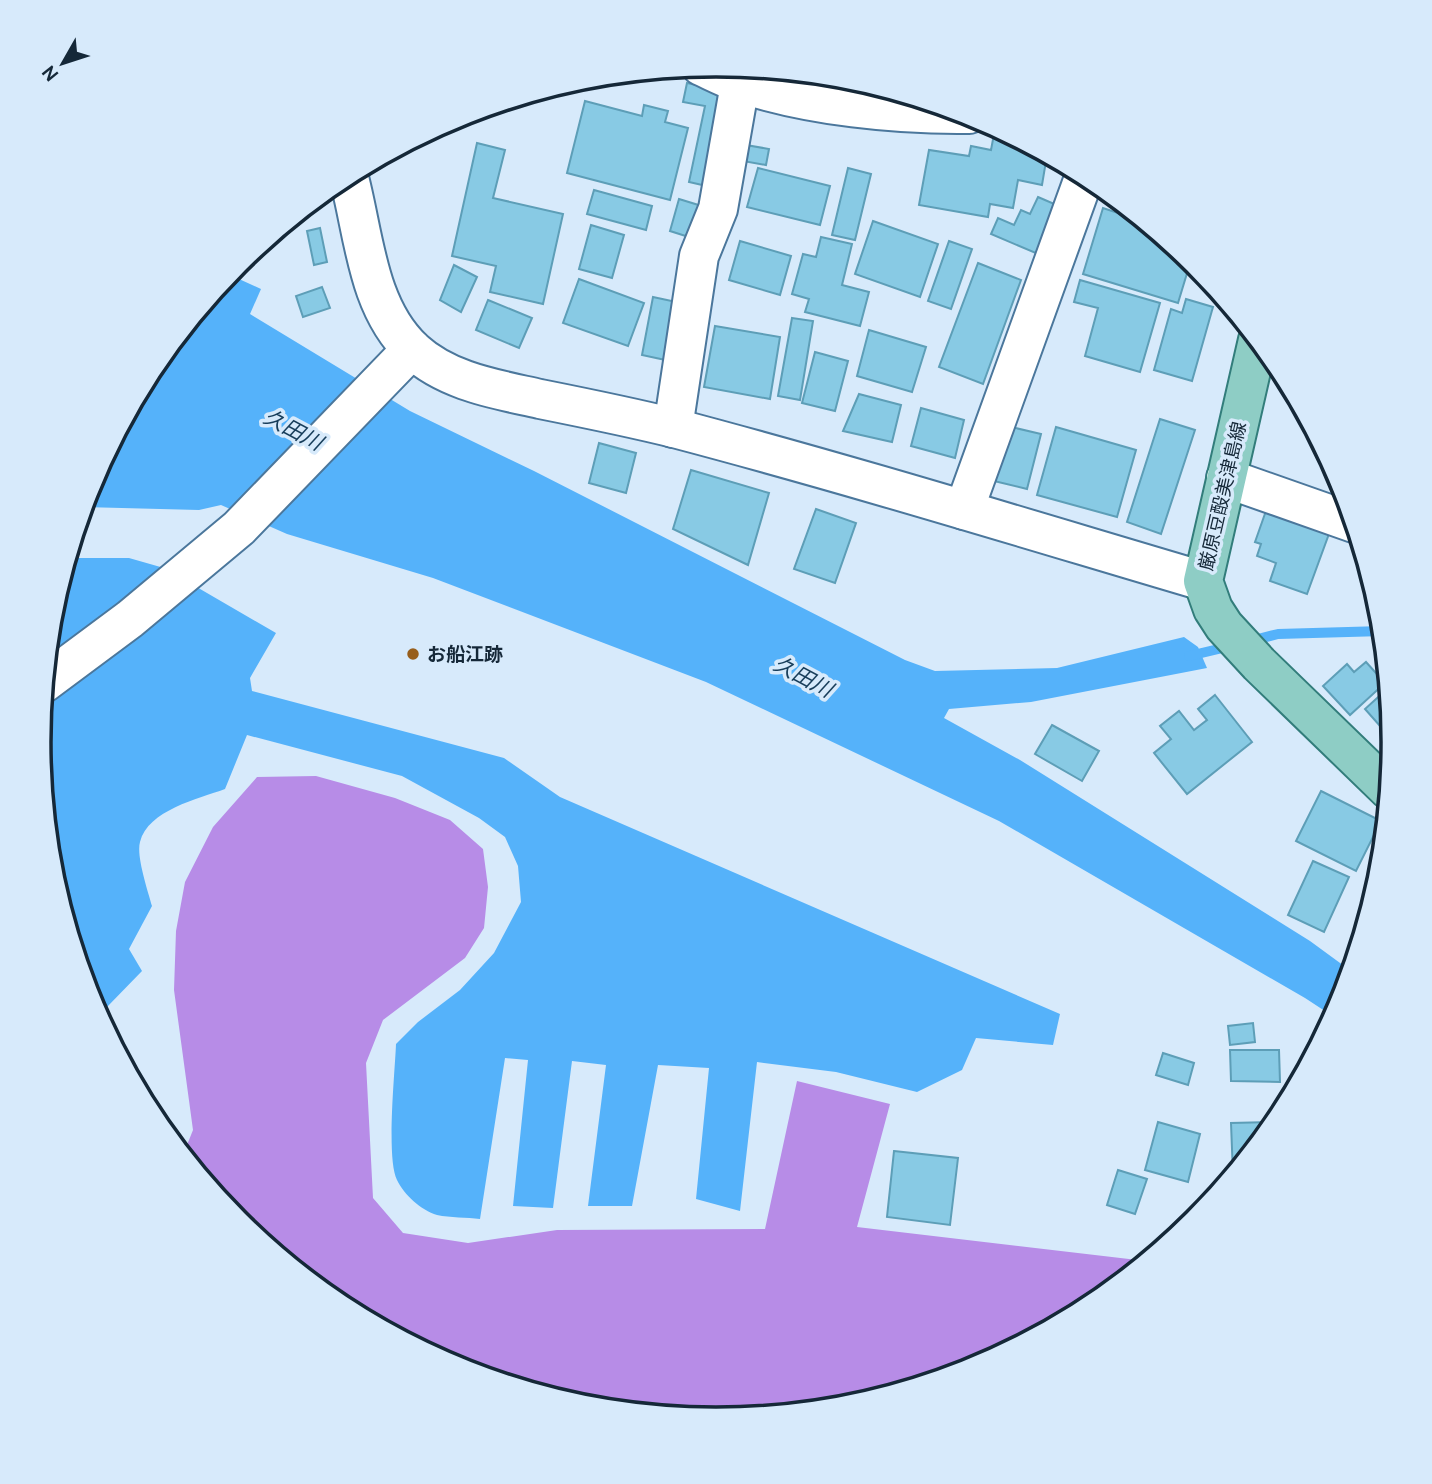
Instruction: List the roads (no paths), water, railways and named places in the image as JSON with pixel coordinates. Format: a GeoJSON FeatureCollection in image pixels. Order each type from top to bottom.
{"type":"FeatureCollection","features":[{"type":"Feature","properties":{"kind":"main road","name":"厳原豆酘美津島線"},"geometry":{"type":"LineString","coordinates":[[1255,353],[1203,581],[1213,609],[1224,625],[1259,664],[1380,781]]}},
{"type":"Feature","properties":{"kind":"street"},"geometry":{"type":"LineString","coordinates":[[673,428],[699,256],[718,209],[742,78]]}},
{"type":"Feature","properties":{"kind":"street"},"geometry":{"type":"LineString","coordinates":[[750,78],[828,104],[937,115]]}},
{"type":"Feature","properties":{"kind":"street"},"geometry":{"type":"LineString","coordinates":[[351,186],[375,290],[399,333],[412,349],[447,373],[481,386],[673,428],[1203,581]]}},
{"type":"Feature","properties":{"kind":"street"},"geometry":{"type":"LineString","coordinates":[[964,510],[1081,186]]}},
{"type":"Feature","properties":{"kind":"street"},"geometry":{"type":"LineString","coordinates":[[54,676],[130,620],[239,528],[412,349]]}},
{"type":"Feature","properties":{"kind":"street"},"geometry":{"type":"LineString","coordinates":[[1226,478],[1343,519]]}},
{"type":"Feature","properties":{"kind":"water","name":"久田川"},"geometry":{"type":"Polygon","coordinates":[[[239,279],[261,289],[250,314],[410,411],[534,471],[905,660],[935,671],[1057,668],[1184,637],[1198,647],[1207,668],[1031,702],[949,709],[944,718],[1020,760],[1310,941],[1343,965],[1331,997],[1325,1011],[999,821],[706,682],[433,578],[287,534],[221,505],[199,510],[94,507],[119,448],[163,372],[188,337],[239,279]]]}},
{"type":"Feature","properties":{"kind":"water"},"geometry":{"type":"Polygon","coordinates":[[[77,558],[129,558],[164,568],[276,633],[250,678],[252,691],[504,758],[560,797],[1060,1014],[1053,1045],[976,1038],[962,1070],[917,1092],[836,1072],[757,1062],[740,1211],[696,1199],[709,1068],[658,1065],[632,1206],[588,1206],[606,1065],[572,1061],[553,1208],[513,1206],[528,1060],[505,1058],[480,1219],[431,1213],[419,1206],[404,1191],[394,1169],[392,1135],[396,1044],[418,1022],[460,990],[494,953],[521,902],[518,866],[505,837],[479,818],[402,776],[247,735],[225,789],[175,807],[145,831],[139,848],[152,906],[129,949],[142,971],[107,1007],[86,956],[73,914],[56,829],[52,786],[52,698],[56,655],[77,558]]]}},
{"type":"Feature","properties":{"kind":"waterway"},"geometry":{"type":"LineString","coordinates":[[1250,641],[1278,634],[1372,631]]}},
{"type":"Feature","properties":{"kind":"waterway"},"geometry":{"type":"LineString","coordinates":[[1189,656],[1231,646]]}},
{"type":"Feature","properties":{"kind":"place","name":"お船江跡"},"geometry":{"type":"Point","coordinates":[413,654]}}]}
